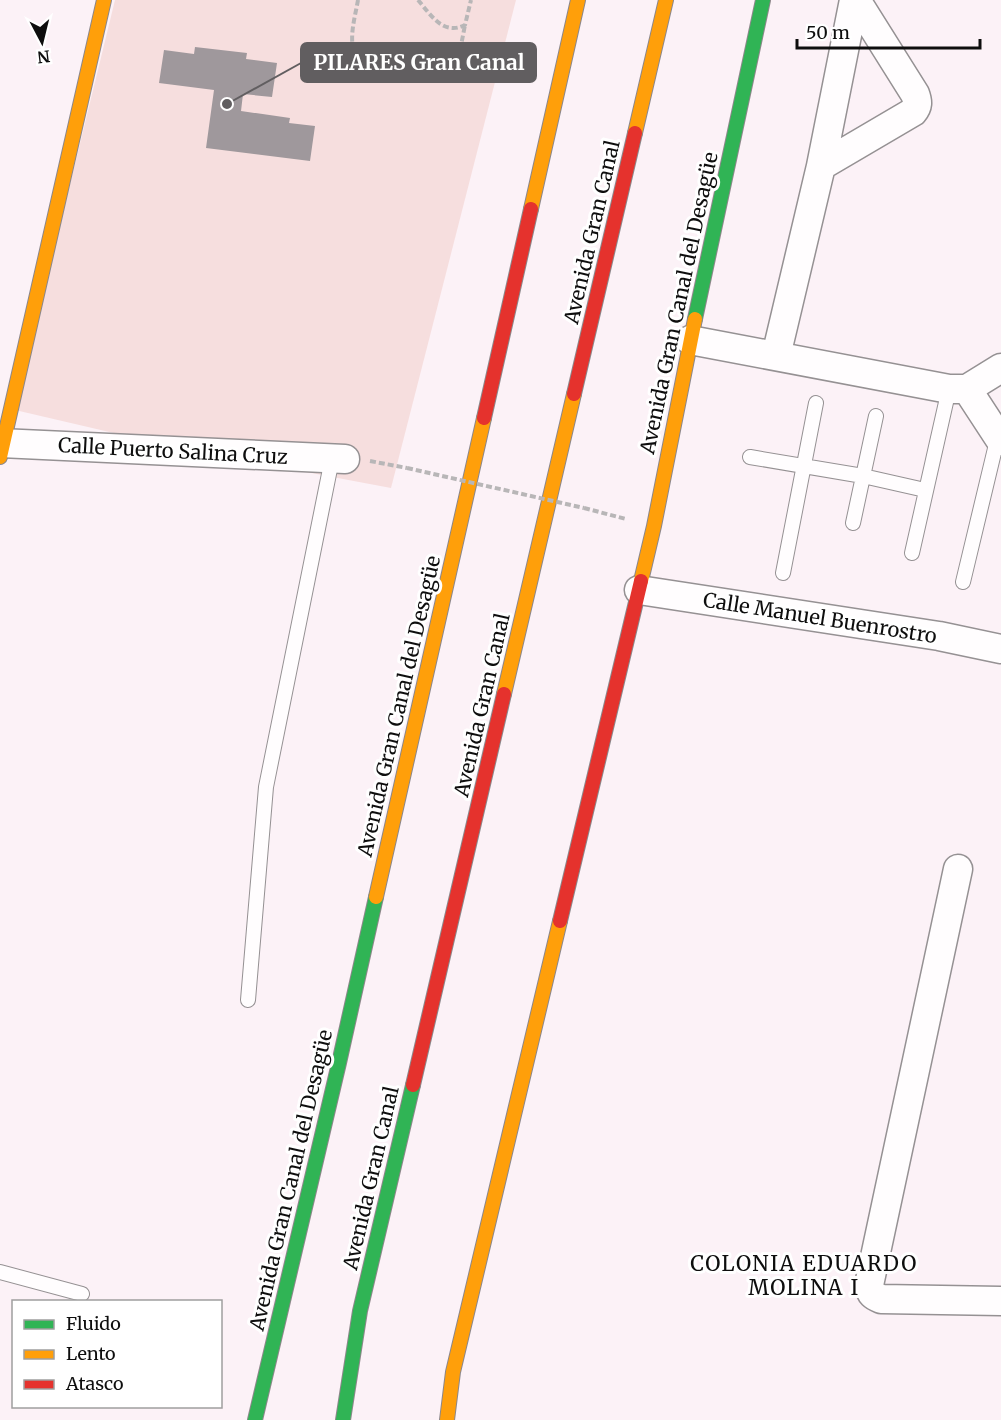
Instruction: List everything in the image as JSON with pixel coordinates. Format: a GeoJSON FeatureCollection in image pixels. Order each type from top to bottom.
{"type":"FeatureCollection","features":[{"type":"Feature","properties":{"kind":"main road"},"geometry":{"type":"LineString","coordinates":[[1,448],[104,0]]}},
{"type":"Feature","properties":{"kind":"main road","name":"Avenida Gran Canal del Desagüe"},"geometry":{"type":"LineString","coordinates":[[255,1420],[339,1063],[578,0]]}},
{"type":"Feature","properties":{"kind":"main road","name":"Avenida Gran Canal"},"geometry":{"type":"LineString","coordinates":[[343,1420],[360,1311],[666,0]]}},
{"type":"Feature","properties":{"kind":"main road","name":"Avenida Gran Canal del Desagüe"},"geometry":{"type":"LineString","coordinates":[[447,1420],[453,1372],[654,526],[690,340],[763,0]]}},
{"type":"Feature","properties":{"kind":"street"},"geometry":{"type":"LineString","coordinates":[[776,356],[821,166],[855,0]]}},
{"type":"Feature","properties":{"kind":"street"},"geometry":{"type":"LineString","coordinates":[[821,166],[913,112],[917,107],[915,94],[855,0]]}},
{"type":"Feature","properties":{"kind":"street"},"geometry":{"type":"LineString","coordinates":[[690,340],[958,389],[1001,368]]}},
{"type":"Feature","properties":{"kind":"street"},"geometry":{"type":"LineString","coordinates":[[958,389],[999,439]]}},
{"type":"Feature","properties":{"kind":"street","name":"Calle Puerto Salina Cruz"},"geometry":{"type":"LineString","coordinates":[[1,448],[339,459]]}},
{"type":"Feature","properties":{"kind":"street","name":"Calle Manuel Buenrostro"},"geometry":{"type":"LineString","coordinates":[[639,590],[939,636],[1001,649]]}},
{"type":"Feature","properties":{"kind":"street"},"geometry":{"type":"LineString","coordinates":[[958,869],[869,1285],[874,1296],[881,1299],[1001,1301]]}},
{"type":"Feature","properties":{"kind":"lane"},"geometry":{"type":"LineString","coordinates":[[912,553],[925,490],[958,389]]}},
{"type":"Feature","properties":{"kind":"lane"},"geometry":{"type":"LineString","coordinates":[[783,573],[816,403]]}},
{"type":"Feature","properties":{"kind":"lane"},"geometry":{"type":"LineString","coordinates":[[853,523],[876,416]]}},
{"type":"Feature","properties":{"kind":"lane"},"geometry":{"type":"LineString","coordinates":[[963,582],[999,439]]}},
{"type":"Feature","properties":{"kind":"lane"},"geometry":{"type":"LineString","coordinates":[[750,457],[863,476],[925,490]]}},
{"type":"Feature","properties":{"kind":"lane"},"geometry":{"type":"LineString","coordinates":[[248,1000],[266,787],[339,459]]}},
{"type":"Feature","properties":{"kind":"lane"},"geometry":{"type":"LineString","coordinates":[[0,1272],[82,1294]]}},
{"type":"Feature","properties":{"kind":"path"},"geometry":{"type":"LineString","coordinates":[[358,0],[352,43],[357,58],[444,74],[453,72],[458,61],[471,0]]}},
{"type":"Feature","properties":{"kind":"path"},"geometry":{"type":"LineString","coordinates":[[418,0],[438,23],[447,28],[457,29],[465,25]]}},
{"type":"Feature","properties":{"kind":"path"},"geometry":{"type":"LineString","coordinates":[[381,462],[624,518]]}},
{"type":"Feature","properties":{"kind":"shaded area"},"geometry":{"type":"Polygon","coordinates":[[[115,0],[516,0],[391,488],[178,448],[15,410],[115,0]]]}},
{"type":"Feature","properties":{"kind":"building"},"geometry":{"type":"Polygon","coordinates":[[[195,47],[247,53],[246,59],[277,63],[272,97],[243,94],[241,111],[290,118],[289,123],[315,126],[310,161],[206,148],[214,90],[159,83],[164,50],[194,54],[195,47]]]}},
{"type":"Feature","properties":{"kind":"traffic: fast"},"geometry":{"type":"LineString","coordinates":[[695,319],[763,0]]}},
{"type":"Feature","properties":{"kind":"traffic: fast"},"geometry":{"type":"LineString","coordinates":[[255,1420],[376,897]]}},
{"type":"Feature","properties":{"kind":"traffic: fast"},"geometry":{"type":"LineString","coordinates":[[343,1420],[360,1311],[413,1085]]}},
{"type":"Feature","properties":{"kind":"traffic: slow"},"geometry":{"type":"LineString","coordinates":[[0,457],[104,0]]}},
{"type":"Feature","properties":{"kind":"traffic: slow"},"geometry":{"type":"LineString","coordinates":[[531,209],[578,0]]}},
{"type":"Feature","properties":{"kind":"traffic: slow"},"geometry":{"type":"LineString","coordinates":[[635,133],[666,0]]}},
{"type":"Feature","properties":{"kind":"traffic: slow"},"geometry":{"type":"LineString","coordinates":[[641,581],[695,319]]}},
{"type":"Feature","properties":{"kind":"traffic: slow"},"geometry":{"type":"LineString","coordinates":[[504,694],[574,394]]}},
{"type":"Feature","properties":{"kind":"traffic: slow"},"geometry":{"type":"LineString","coordinates":[[376,897],[484,418]]}},
{"type":"Feature","properties":{"kind":"traffic: slow"},"geometry":{"type":"LineString","coordinates":[[447,1420],[453,1372],[560,921]]}},
{"type":"Feature","properties":{"kind":"traffic: jam"},"geometry":{"type":"LineString","coordinates":[[574,394],[635,133]]}},
{"type":"Feature","properties":{"kind":"traffic: jam"},"geometry":{"type":"LineString","coordinates":[[484,418],[531,209]]}},
{"type":"Feature","properties":{"kind":"traffic: jam"},"geometry":{"type":"LineString","coordinates":[[560,921],[641,581]]}},
{"type":"Feature","properties":{"kind":"traffic: jam"},"geometry":{"type":"LineString","coordinates":[[413,1085],[504,694]]}},
{"type":"Feature","properties":{"kind":"place","name":"PILARES Gran Canal"},"geometry":{"type":"Point","coordinates":[227,104]}},
{"type":"Feature","properties":{"kind":"district","name":"COLONIA EDUARDO MOLINA I"},"geometry":{"type":"Point","coordinates":[804,1276]}}]}
